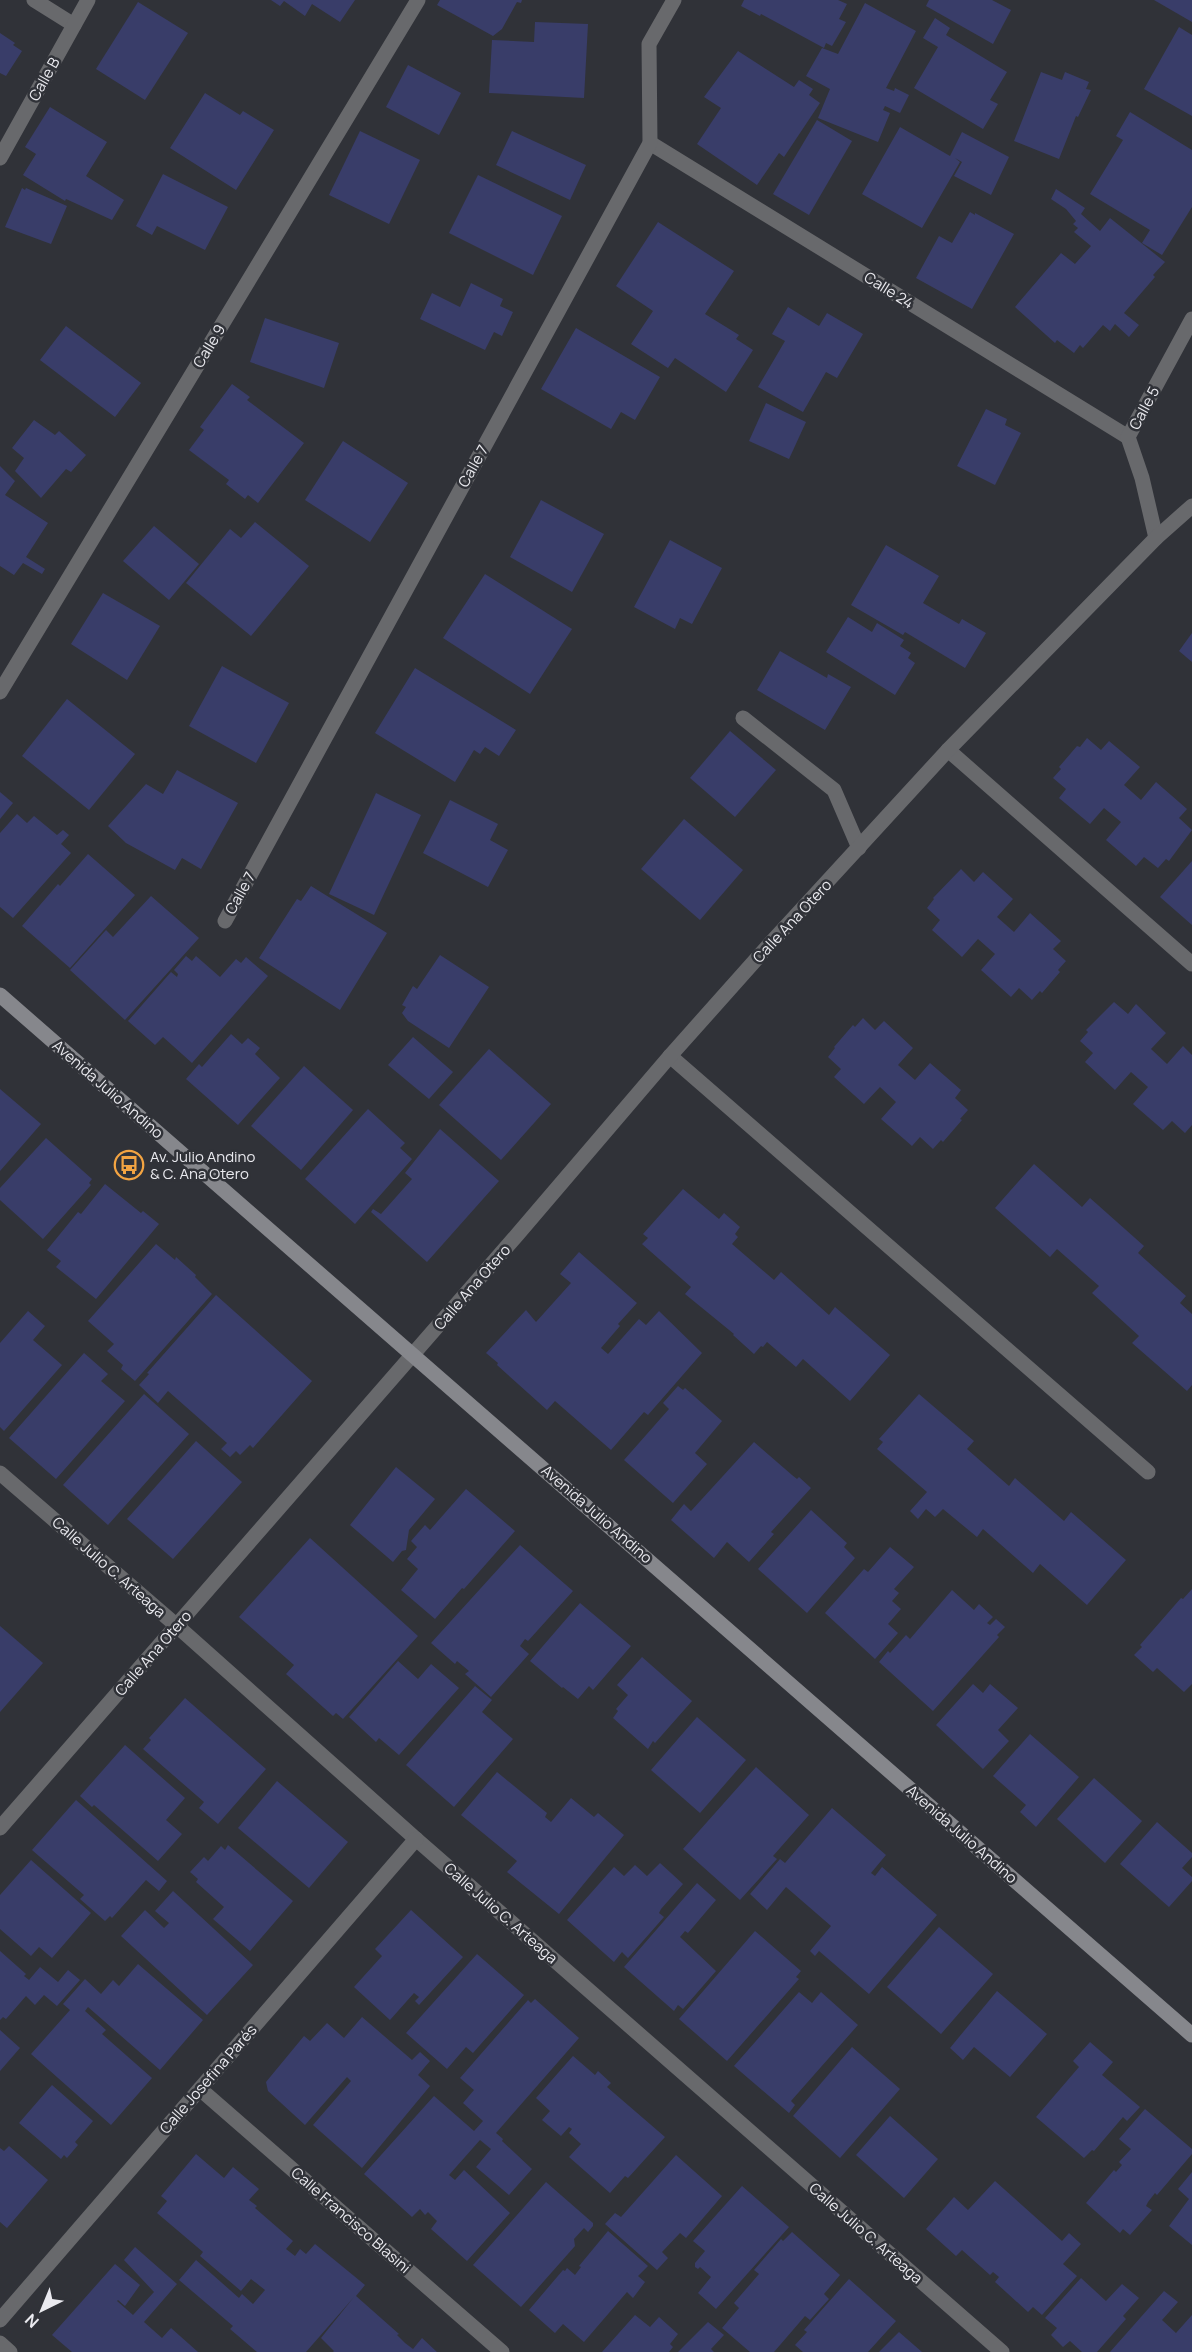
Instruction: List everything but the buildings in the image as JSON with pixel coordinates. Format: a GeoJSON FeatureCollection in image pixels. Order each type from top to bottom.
{"type":"FeatureCollection","features":[{"type":"Feature","properties":{"kind":"street"},"geometry":{"type":"LineString","coordinates":[[34,0],[74,25]]}},
{"type":"Feature","properties":{"kind":"street","name":"Calle B"},"geometry":{"type":"LineString","coordinates":[[0,158],[88,0]]}},
{"type":"Feature","properties":{"kind":"street","name":"Calle 9"},"geometry":{"type":"LineString","coordinates":[[0,692],[418,0]]}},
{"type":"Feature","properties":{"kind":"street","name":"Calle 7"},"geometry":{"type":"LineString","coordinates":[[225,921],[650,143],[649,44],[674,0]]}},
{"type":"Feature","properties":{"kind":"street","name":"Calle 24"},"geometry":{"type":"LineString","coordinates":[[650,143],[1128,437]]}},
{"type":"Feature","properties":{"kind":"street","name":"Calle 5"},"geometry":{"type":"LineString","coordinates":[[1156,538],[1142,478],[1128,437],[1192,319]]}},
{"type":"Feature","properties":{"kind":"street","name":"Calle Ana Otero"},"geometry":{"type":"LineString","coordinates":[[0,1828],[670,1056],[948,750],[1156,538],[1192,506]]}},
{"type":"Feature","properties":{"kind":"street"},"geometry":{"type":"LineString","coordinates":[[744,718],[834,790],[859,848]]}},
{"type":"Feature","properties":{"kind":"street"},"geometry":{"type":"LineString","coordinates":[[948,750],[1192,964]]}},
{"type":"Feature","properties":{"kind":"street","name":"Avenida Julio Andino"},"geometry":{"type":"LineString","coordinates":[[0,995],[1192,2035]]}},
{"type":"Feature","properties":{"kind":"street"},"geometry":{"type":"LineString","coordinates":[[670,1056],[1149,1472]]}},
{"type":"Feature","properties":{"kind":"street","name":"Calle Julio C. Arteaga"},"geometry":{"type":"LineString","coordinates":[[0,1473],[1002,2352]]}},
{"type":"Feature","properties":{"kind":"street","name":"Calle Josefina Parés"},"geometry":{"type":"LineString","coordinates":[[0,2320],[416,1839]]}},
{"type":"Feature","properties":{"kind":"street","name":"Calle Francisco Blasini"},"geometry":{"type":"LineString","coordinates":[[200,2089],[502,2352]]}},
{"type":"Feature","properties":{"kind":"street"},"geometry":{"type":"LineString","coordinates":[[0,2343],[10,2352]]}},
{"type":"Feature","properties":{"kind":"place","name":"Av. Julio Andino & C. Ana Otero"},"geometry":{"type":"Point","coordinates":[129,1165]}}]}
